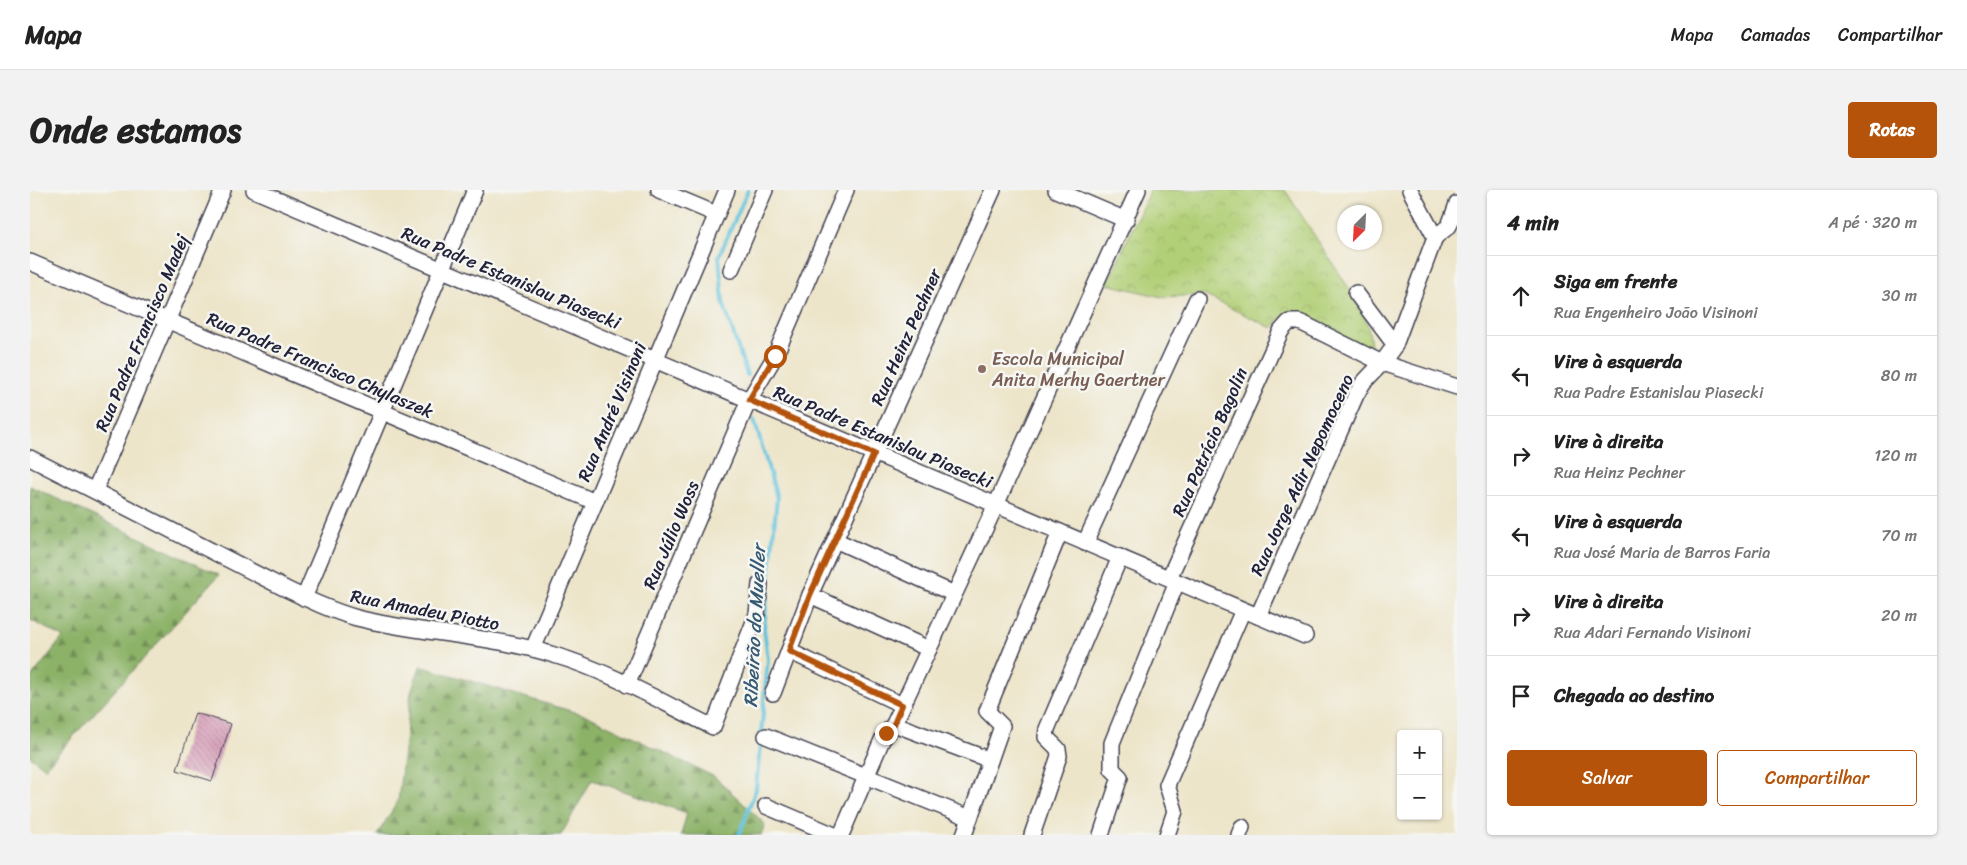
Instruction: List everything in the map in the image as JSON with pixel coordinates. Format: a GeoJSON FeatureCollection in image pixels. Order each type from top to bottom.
{"type":"FeatureCollection","features":[{"type":"Feature","properties":{"kind":"street","name":"Rua Padre Francisco Madej"},"geometry":{"type":"LineString","coordinates":[[95,490],[223,190]]}},
{"type":"Feature","properties":{"kind":"street","name":"Rua Padre Estanislau Piasecki"},"geometry":{"type":"LineString","coordinates":[[254,190],[1305,636]]}},
{"type":"Feature","properties":{"kind":"street"},"geometry":{"type":"LineString","coordinates":[[304,598],[475,190]]}},
{"type":"Feature","properties":{"kind":"street"},"geometry":{"type":"LineString","coordinates":[[659,190],[716,214]]}},
{"type":"Feature","properties":{"kind":"street","name":"Rua André Visinoni"},"geometry":{"type":"LineString","coordinates":[[533,649],[726,190]]}},
{"type":"Feature","properties":{"kind":"street"},"geometry":{"type":"LineString","coordinates":[[731,270],[765,190]]}},
{"type":"Feature","properties":{"kind":"street","name":"Rua Júlio Woss"},"geometry":{"type":"LineString","coordinates":[[628,685],[749,400],[775,356],[846,190]]}},
{"type":"Feature","properties":{"kind":"street","name":"Rua Heinz Pechner"},"geometry":{"type":"LineString","coordinates":[[773,693],[810,595],[993,190]]}},
{"type":"Feature","properties":{"kind":"street"},"geometry":{"type":"LineString","coordinates":[[1056,190],[1126,220]]}},
{"type":"Feature","properties":{"kind":"street"},"geometry":{"type":"LineString","coordinates":[[841,835],[882,740],[894,724],[996,505],[1138,190]]}},
{"type":"Feature","properties":{"kind":"street"},"geometry":{"type":"LineString","coordinates":[[1410,190],[1435,237],[1449,226],[1457,204]]}},
{"type":"Feature","properties":{"kind":"street","name":"Rua Jorge Adir Nepomoceno"},"geometry":{"type":"LineString","coordinates":[[1258,616],[1356,396],[1367,378],[1382,363],[1395,345],[1435,237]]}},
{"type":"Feature","properties":{"kind":"street","name":"Rua Padre Francisco Chylaszek"},"geometry":{"type":"LineString","coordinates":[[30,262],[595,502]]}},
{"type":"Feature","properties":{"kind":"street"},"geometry":{"type":"LineString","coordinates":[[1356,293],[1395,345]]}},
{"type":"Feature","properties":{"kind":"street"},"geometry":{"type":"LineString","coordinates":[[1085,543],[1197,300]]}},
{"type":"Feature","properties":{"kind":"street","name":"Rua Patrício Bagolin"},"geometry":{"type":"LineString","coordinates":[[1101,835],[1120,777],[1112,768],[1112,743],[1173,580],[1280,331],[1288,322],[1293,321],[1304,324],[1382,363]]}},
{"type":"Feature","properties":{"kind":"street"},"geometry":{"type":"LineString","coordinates":[[1382,363],[1457,388]]}},
{"type":"Feature","properties":{"kind":"street","name":"Rua Amadeu Piotto"},"geometry":{"type":"LineString","coordinates":[[30,458],[304,598],[357,618],[533,649],[570,660],[628,685],[713,727],[756,614],[760,584]]}},
{"type":"Feature","properties":{"kind":"street"},"geometry":{"type":"LineString","coordinates":[[964,835],[1002,726],[987,711],[1060,532]]}},
{"type":"Feature","properties":{"kind":"street"},"geometry":{"type":"LineString","coordinates":[[835,540],[954,594]]}},
{"type":"Feature","properties":{"kind":"street"},"geometry":{"type":"LineString","coordinates":[[1032,835],[1059,756],[1058,749],[1046,737],[1047,729],[1120,557]]}},
{"type":"Feature","properties":{"kind":"street"},"geometry":{"type":"LineString","coordinates":[[810,595],[928,649]]}},
{"type":"Feature","properties":{"kind":"street"},"geometry":{"type":"LineString","coordinates":[[1167,835],[1175,812],[1167,785],[1243,610]]}},
{"type":"Feature","properties":{"kind":"street"},"geometry":{"type":"LineString","coordinates":[[789,651],[902,705]]}},
{"type":"Feature","properties":{"kind":"street"},"geometry":{"type":"LineString","coordinates":[[894,724],[990,760]]}},
{"type":"Feature","properties":{"kind":"street"},"geometry":{"type":"LineString","coordinates":[[766,736],[970,818]]}},
{"type":"Feature","properties":{"kind":"street"},"geometry":{"type":"LineString","coordinates":[[766,806],[834,835]]}},
{"type":"Feature","properties":{"kind":"green space"},"geometry":{"type":"Polygon","coordinates":[[[1150,190],[1285,190],[1359,304],[1368,327],[1371,352],[1300,314],[1287,314],[1272,328],[1204,295],[1162,297],[1107,284],[1150,190]]]}},
{"type":"Feature","properties":{"kind":"green space"},"geometry":{"type":"Polygon","coordinates":[[[30,486],[219,575],[45,768],[30,756],[30,679],[63,637],[30,620],[30,486]]]}},
{"type":"Feature","properties":{"kind":"green space"},"geometry":{"type":"Polygon","coordinates":[[[420,666],[588,716],[715,777],[765,824],[761,835],[681,835],[687,813],[592,780],[561,835],[377,835],[398,801],[411,692],[420,666]]]}},
{"type":"Feature","properties":{"kind":"building"},"geometry":{"type":"Polygon","coordinates":[[[195,713],[231,724],[212,781],[177,770],[195,713]]]}},
{"type":"Feature","properties":{"kind":"waterway","name":"Ribeirão do Mueller"},"geometry":{"type":"LineString","coordinates":[[747,375],[723,302],[719,256],[748,190]]}},
{"type":"Feature","properties":{"kind":"waterway","name":"Ribeirão do Mueller"},"geometry":{"type":"LineString","coordinates":[[739,835],[756,789],[768,659],[764,629],[777,498],[754,419]]}},
{"type":"Feature","properties":{"kind":"place","name":"Escola Municipal Anita Merhy Gaertner"},"geometry":{"type":"Point","coordinates":[982,369]}},
{"type":"Feature","properties":{"kind":"route"},"geometry":{"type":"LineString","coordinates":[[775,356],[749,400],[874,454],[810,595],[789,651],[902,705],[894,724],[886,733]]}}]}
